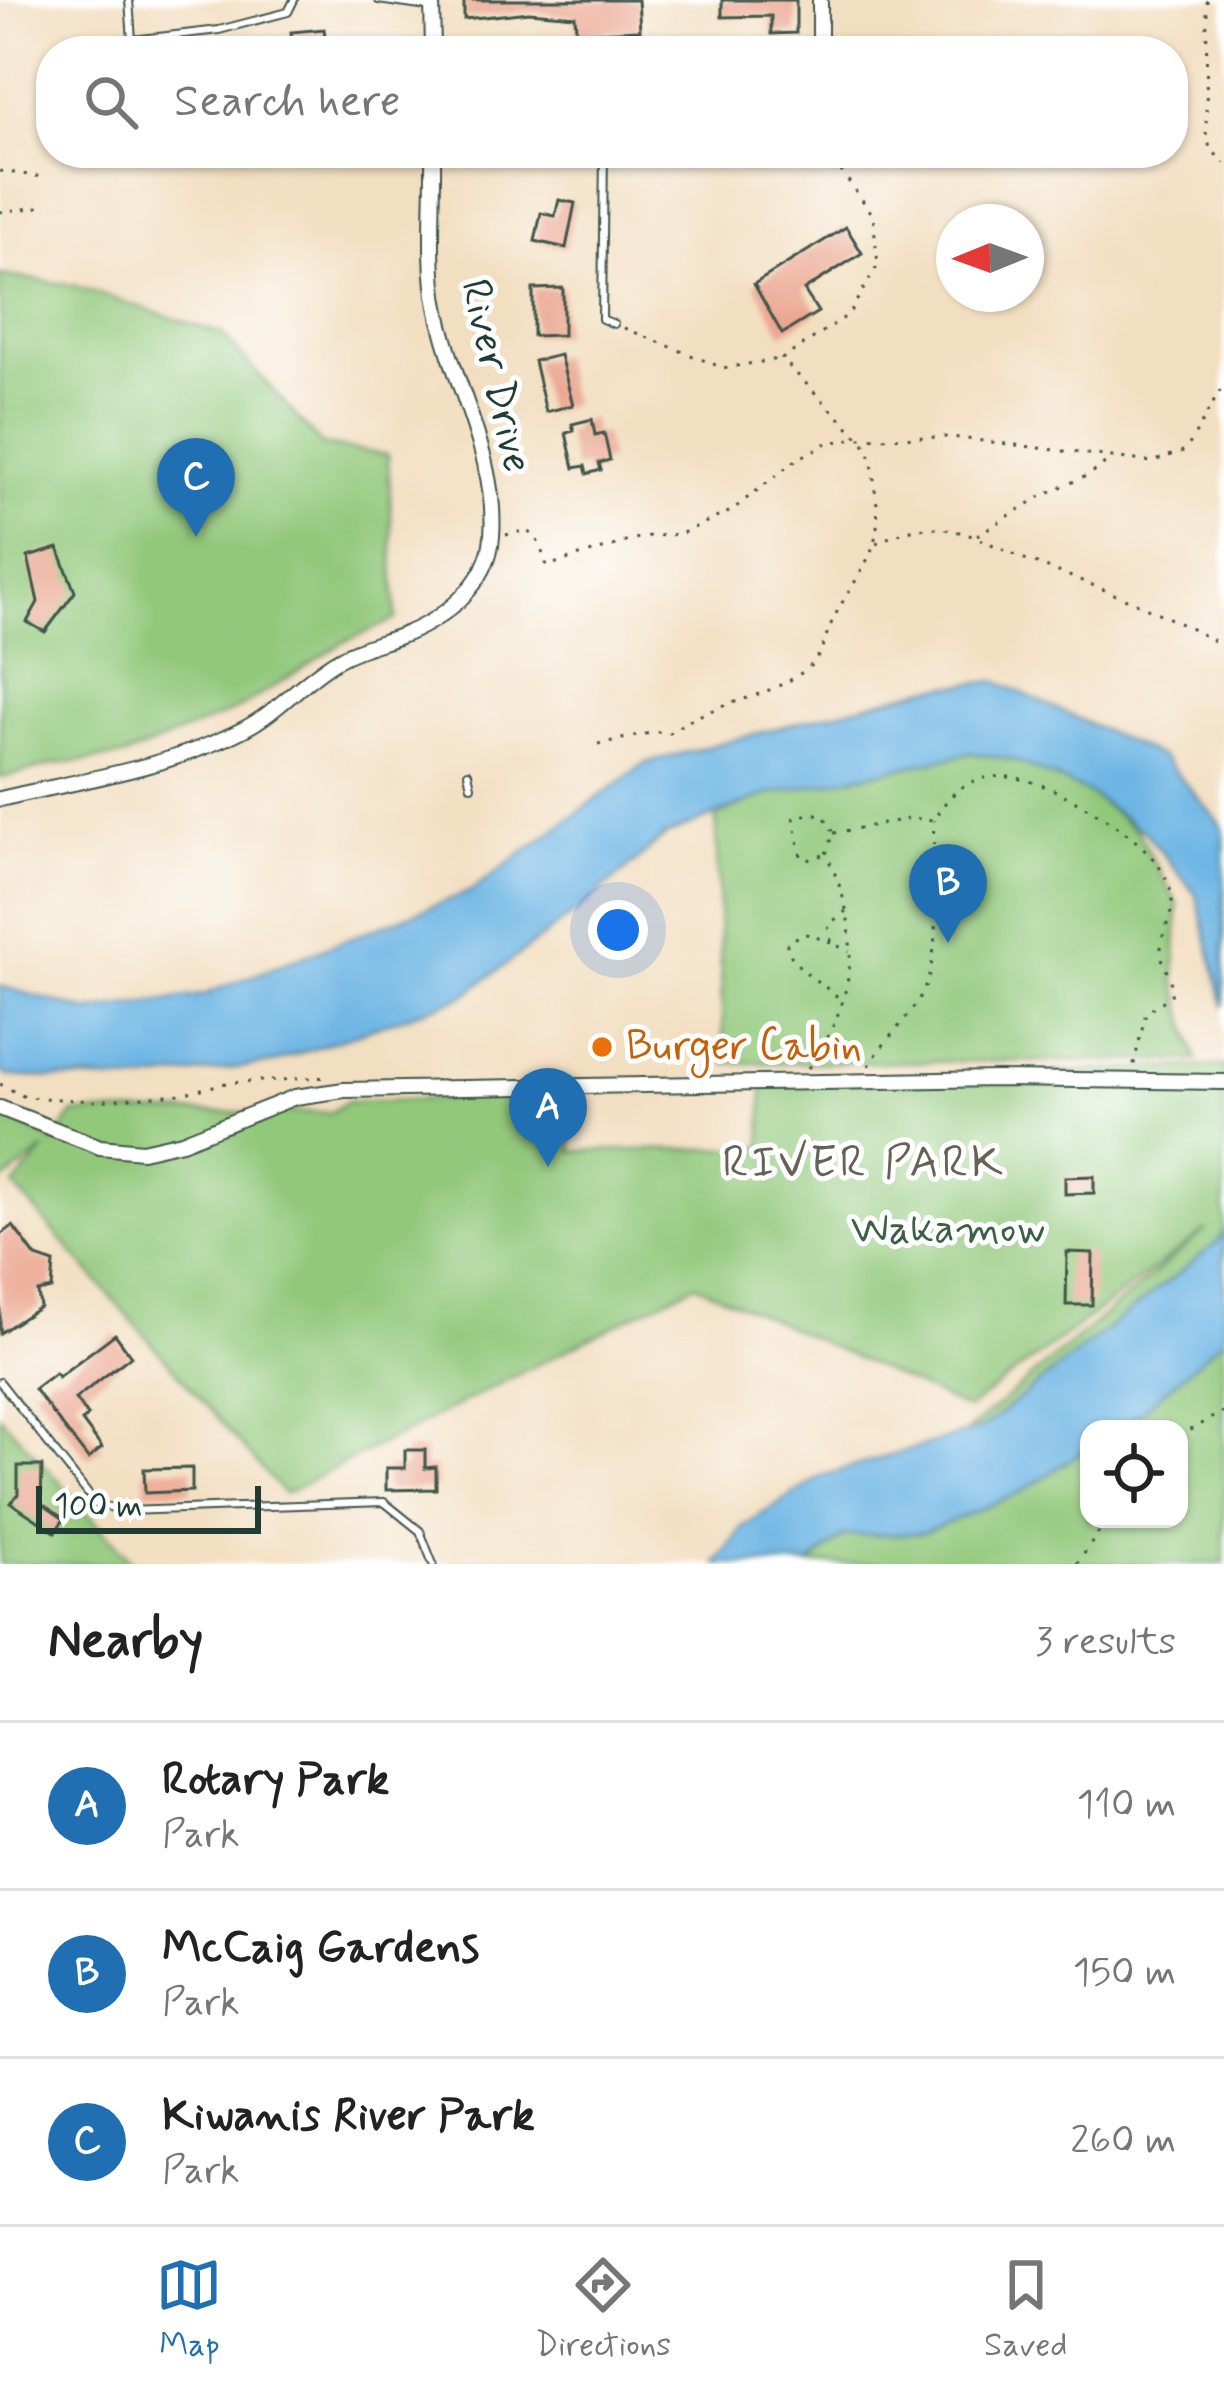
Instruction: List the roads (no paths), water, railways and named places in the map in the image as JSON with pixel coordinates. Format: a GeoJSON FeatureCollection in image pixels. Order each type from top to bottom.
{"type":"FeatureCollection","features":[{"type":"Feature","properties":{"kind":"street"},"geometry":{"type":"LineString","coordinates":[[820,0],[820,36]]}},
{"type":"Feature","properties":{"kind":"street"},"geometry":{"type":"LineString","coordinates":[[432,4],[433,36]]}},
{"type":"Feature","properties":{"kind":"street","name":"River Drive"},"geometry":{"type":"LineString","coordinates":[[0,799],[130,772],[246,728],[335,661],[436,619],[469,592],[488,560],[492,538],[484,462],[436,302],[433,168]]}},
{"type":"Feature","properties":{"kind":"street"},"geometry":{"type":"LineString","coordinates":[[0,1108],[100,1147],[142,1151],[182,1142],[295,1097],[344,1090],[998,1079],[1218,1082]]}},
{"type":"Feature","properties":{"kind":"lane"},"geometry":{"type":"LineString","coordinates":[[129,0],[132,36]]}},
{"type":"Feature","properties":{"kind":"lane"},"geometry":{"type":"LineString","coordinates":[[167,36],[220,30],[288,12],[294,0]]}},
{"type":"Feature","properties":{"kind":"lane"},"geometry":{"type":"LineString","coordinates":[[378,0],[432,4]]}},
{"type":"Feature","properties":{"kind":"lane"},"geometry":{"type":"LineString","coordinates":[[604,168],[602,320],[614,324]]}},
{"type":"Feature","properties":{"kind":"lane"},"geometry":{"type":"LineString","coordinates":[[468,772],[472,786]]}},
{"type":"Feature","properties":{"kind":"lane"},"geometry":{"type":"LineString","coordinates":[[0,1382],[96,1504],[126,1511],[384,1502],[421,1531],[433,1564]]}},
{"type":"Feature","properties":{"kind":"water"},"geometry":{"type":"Polygon","coordinates":[[[996,681],[1163,758],[1221,824],[1224,1007],[1197,896],[1146,833],[1087,792],[1014,760],[971,753],[766,795],[666,835],[579,910],[462,997],[272,1063],[138,1082],[9,1076],[0,1071],[0,986],[89,1011],[203,995],[469,892],[646,763],[928,688],[996,681]]]}},
{"type":"Feature","properties":{"kind":"water"},"geometry":{"type":"Polygon","coordinates":[[[1224,1230],[1224,1338],[1130,1420],[1080,1420],[1080,1453],[1020,1493],[923,1533],[843,1536],[810,1564],[716,1564],[743,1526],[822,1476],[981,1429],[1218,1242],[1224,1230]]]}},
{"type":"Feature","properties":{"kind":"place","name":"Kiwanis River Park"},"geometry":{"type":"Point","coordinates":[196,537]}},
{"type":"Feature","properties":{"kind":"place","name":"McCaig Gardens"},"geometry":{"type":"Point","coordinates":[948,943]}},
{"type":"Feature","properties":{"kind":"place","name":"Burger Cabin"},"geometry":{"type":"Point","coordinates":[602,1047]}},
{"type":"Feature","properties":{"kind":"place","name":"Rotary Park"},"geometry":{"type":"Point","coordinates":[548,1167]}},
{"type":"Feature","properties":{"kind":"district","name":"RIVER PARK"},"geometry":{"type":"Point","coordinates":[864,1163]}},
{"type":"Feature","properties":{"kind":"park label","name":"Wakamow"},"geometry":{"type":"Point","coordinates":[948,1230]}}]}
